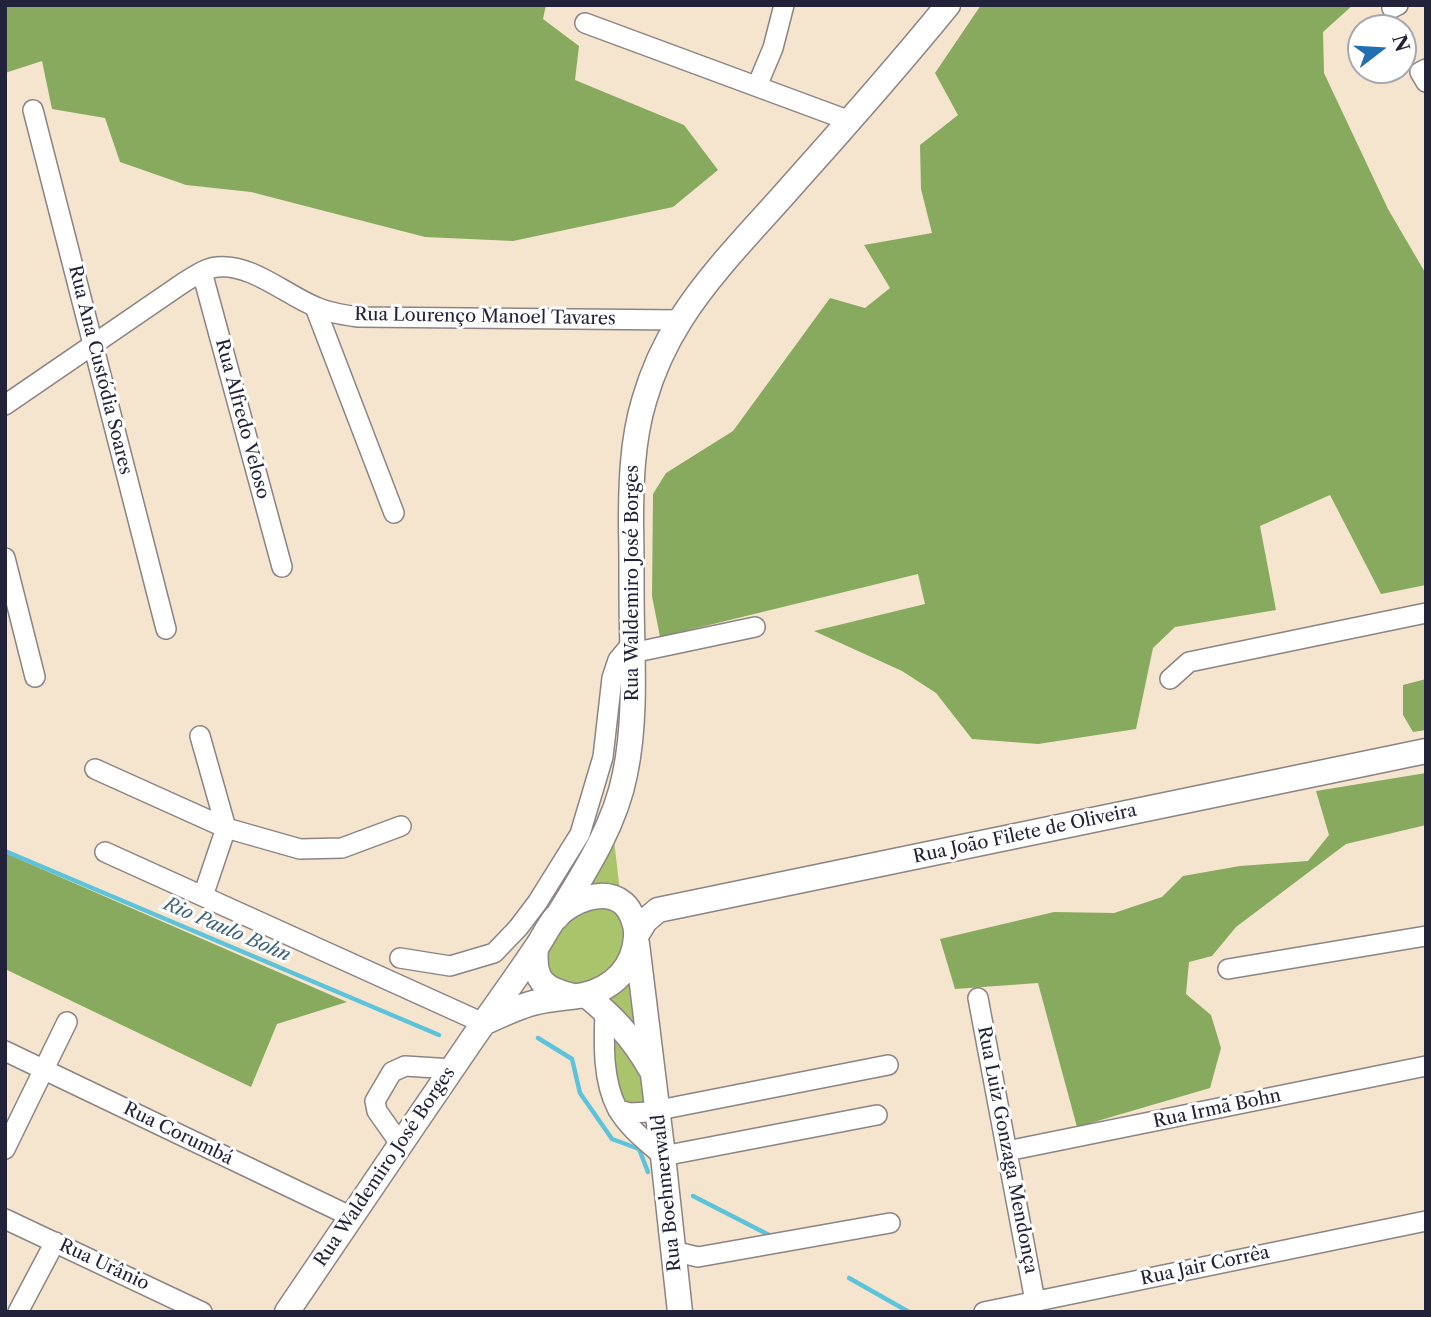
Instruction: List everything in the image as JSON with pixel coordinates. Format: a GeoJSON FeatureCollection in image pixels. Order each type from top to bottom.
{"type":"FeatureCollection","features":[{"type":"Feature","properties":{"kind":"main road","name":"Rua Waldemiro José Borges"},"geometry":{"type":"LineString","coordinates":[[549,913],[594,853],[608,825],[625,777],[631,730],[633,456],[644,401],[653,373],[680,320],[716,272],[850,121],[948,5]]}},
{"type":"Feature","properties":{"kind":"main road","name":"Rua João Filete de Oliveira"},"geometry":{"type":"LineString","coordinates":[[636,936],[645,921],[658,910],[1426,751]]}},
{"type":"Feature","properties":{"kind":"main road"},"geometry":{"type":"LineString","coordinates":[[483,1023],[533,1003],[588,1000],[617,980],[632,958],[636,926],[629,910],[619,900],[609,896],[583,899],[549,913],[538,945],[535,961],[537,973],[544,984],[556,992],[588,1000]]}},
{"type":"Feature","properties":{"kind":"main road","name":"Rua Boehmerwald"},"geometry":{"type":"LineString","coordinates":[[636,936],[680,1312]]}},
{"type":"Feature","properties":{"kind":"main road","name":"Rua Waldemiro José Borges"},"geometry":{"type":"LineString","coordinates":[[287,1312],[538,945]]}},
{"type":"Feature","properties":{"kind":"main road","name":"Rua Boehmerwald"},"geometry":{"type":"LineString","coordinates":[[588,1000],[618,1022],[630,1036],[653,1074]]}},
{"type":"Feature","properties":{"kind":"street"},"geometry":{"type":"LineString","coordinates":[[757,86],[773,48],[784,5]]}},
{"type":"Feature","properties":{"kind":"street"},"geometry":{"type":"LineString","coordinates":[[585,23],[850,121]]}},
{"type":"Feature","properties":{"kind":"street"},"geometry":{"type":"LineString","coordinates":[[1426,69],[1420,72],[1426,82]]}},
{"type":"Feature","properties":{"kind":"street","name":"Rua Ana Custódia Soares"},"geometry":{"type":"LineString","coordinates":[[33,110],[166,629]]}},
{"type":"Feature","properties":{"kind":"street","name":"Rua Lourenço Manoel Tavares"},"geometry":{"type":"LineString","coordinates":[[5,405],[183,283],[215,267],[242,270],[315,307],[358,317],[680,320]]}},
{"type":"Feature","properties":{"kind":"street","name":"Rua Alfredo Veloso"},"geometry":{"type":"LineString","coordinates":[[202,272],[282,567]]}},
{"type":"Feature","properties":{"kind":"street"},"geometry":{"type":"LineString","coordinates":[[315,307],[394,513]]}},
{"type":"Feature","properties":{"kind":"street"},"geometry":{"type":"LineString","coordinates":[[5,558],[35,677]]}},
{"type":"Feature","properties":{"kind":"street"},"geometry":{"type":"LineString","coordinates":[[1170,679],[1189,662],[1426,613]]}},
{"type":"Feature","properties":{"kind":"street"},"geometry":{"type":"LineString","coordinates":[[632,648],[754,627]]}},
{"type":"Feature","properties":{"kind":"street"},"geometry":{"type":"LineString","coordinates":[[200,736],[226,828],[203,896]]}},
{"type":"Feature","properties":{"kind":"street"},"geometry":{"type":"LineString","coordinates":[[95,769],[226,828],[300,849],[342,848],[401,826]]}},
{"type":"Feature","properties":{"kind":"street"},"geometry":{"type":"LineString","coordinates":[[105,852],[483,1023]]}},
{"type":"Feature","properties":{"kind":"street"},"geometry":{"type":"LineString","coordinates":[[400,958],[450,967],[494,953],[518,928],[549,913]]}},
{"type":"Feature","properties":{"kind":"street"},"geometry":{"type":"LineString","coordinates":[[518,928],[538,945]]}},
{"type":"Feature","properties":{"kind":"street"},"geometry":{"type":"LineString","coordinates":[[1228,970],[1426,936]]}},
{"type":"Feature","properties":{"kind":"street","name":"Rua Luiz Gonzaga Mendonça"},"geometry":{"type":"LineString","coordinates":[[978,998],[1035,1301]]}},
{"type":"Feature","properties":{"kind":"street"},"geometry":{"type":"LineString","coordinates":[[588,1000],[605,1059],[609,1086],[618,1110],[642,1138],[663,1156],[877,1115]]}},
{"type":"Feature","properties":{"kind":"street"},"geometry":{"type":"LineString","coordinates":[[5,1149],[67,1022]]}},
{"type":"Feature","properties":{"kind":"street","name":"Rua Corumbá"},"geometry":{"type":"LineString","coordinates":[[5,1051],[352,1217]]}},
{"type":"Feature","properties":{"kind":"street"},"geometry":{"type":"LineString","coordinates":[[618,1110],[640,1113],[888,1065]]}},
{"type":"Feature","properties":{"kind":"street"},"geometry":{"type":"LineString","coordinates":[[401,1145],[377,1111],[375,1101],[392,1072],[405,1066],[452,1069]]}},
{"type":"Feature","properties":{"kind":"street","name":"Rua Irmã Bohn"},"geometry":{"type":"LineString","coordinates":[[1007,1152],[1426,1066]]}},
{"type":"Feature","properties":{"kind":"street","name":"Rua Urânio"},"geometry":{"type":"LineString","coordinates":[[5,1219],[202,1312]]}},
{"type":"Feature","properties":{"kind":"street","name":"Rua Jair Corrêa"},"geometry":{"type":"LineString","coordinates":[[984,1312],[1426,1221]]}},
{"type":"Feature","properties":{"kind":"street"},"geometry":{"type":"LineString","coordinates":[[674,1262],[890,1223]]}},
{"type":"Feature","properties":{"kind":"street"},"geometry":{"type":"LineString","coordinates":[[18,1312],[55,1242]]}},
{"type":"Feature","properties":{"kind":"green space"},"geometry":{"type":"Polygon","coordinates":[[[5,5],[546,5],[543,19],[579,46],[575,80],[684,125],[718,170],[673,207],[513,241],[425,237],[251,192],[186,185],[120,162],[105,118],[52,109],[42,61],[5,73],[5,5]]]}},
{"type":"Feature","properties":{"kind":"green space"},"geometry":{"type":"Polygon","coordinates":[[[981,5],[1353,5],[1323,32],[1324,73],[1388,209],[1426,274],[1426,585],[1381,594],[1330,495],[1260,526],[1276,610],[1175,627],[1153,648],[1136,729],[1038,744],[972,739],[936,693],[902,671],[814,631],[925,604],[918,574],[660,637],[652,596],[653,494],[666,473],[733,431],[830,298],[865,308],[890,288],[864,245],[932,233],[921,189],[920,145],[958,115],[935,73],[981,5]]]}},
{"type":"Feature","properties":{"kind":"green space"},"geometry":{"type":"Polygon","coordinates":[[[1426,679],[1426,730],[1413,732],[1403,715],[1403,685],[1426,679]]]}},
{"type":"Feature","properties":{"kind":"green space"},"geometry":{"type":"Polygon","coordinates":[[[1426,773],[1426,825],[1346,844],[1236,927],[1212,956],[1189,962],[1186,994],[1211,1015],[1221,1048],[1210,1088],[1077,1127],[1038,983],[955,989],[940,939],[1054,912],[1114,913],[1162,897],[1183,876],[1240,866],[1308,861],[1329,835],[1316,791],[1426,773]]]}},
{"type":"Feature","properties":{"kind":"green space"},"geometry":{"type":"Polygon","coordinates":[[[613,831],[620,892],[584,890],[613,831]]]}},
{"type":"Feature","properties":{"kind":"green space"},"geometry":{"type":"Polygon","coordinates":[[[5,853],[347,1002],[277,1024],[251,1087],[5,969],[5,853]]]}},
{"type":"Feature","properties":{"kind":"green space"},"geometry":{"type":"Polygon","coordinates":[[[602,907],[619,917],[627,928],[625,960],[581,988],[559,982],[551,973],[545,958],[547,942],[574,913],[602,907]]]}},
{"type":"Feature","properties":{"kind":"green space"},"geometry":{"type":"Polygon","coordinates":[[[629,977],[645,1044],[606,1000],[629,977]]]}},
{"type":"Feature","properties":{"kind":"green space"},"geometry":{"type":"Polygon","coordinates":[[[608,1028],[639,1071],[644,1091],[643,1102],[638,1106],[625,1104],[621,1097],[608,1028]]]}},
{"type":"Feature","properties":{"kind":"waterway","name":"Rio Paulo Bohn"},"geometry":{"type":"LineString","coordinates":[[5,851],[439,1035]]}},
{"type":"Feature","properties":{"kind":"waterway","name":"Rio Paulo Bohn"},"geometry":{"type":"LineString","coordinates":[[538,1038],[572,1059],[580,1093],[612,1139],[639,1149],[648,1172]]}},
{"type":"Feature","properties":{"kind":"waterway","name":"Rio Paulo Bohn"},"geometry":{"type":"LineString","coordinates":[[693,1196],[773,1237]]}},
{"type":"Feature","properties":{"kind":"waterway","name":"Rio Paulo Bohn"},"geometry":{"type":"LineString","coordinates":[[849,1278],[909,1312]]}}]}
